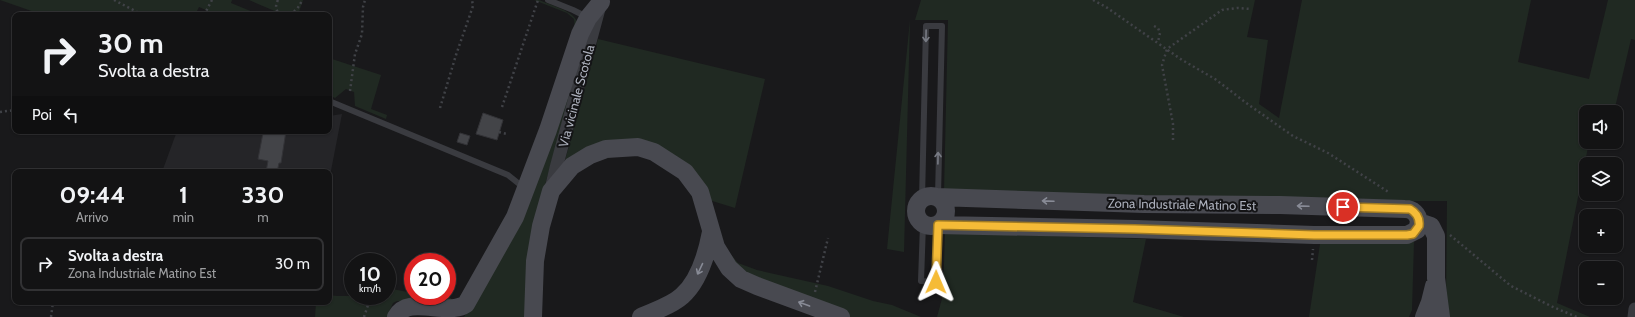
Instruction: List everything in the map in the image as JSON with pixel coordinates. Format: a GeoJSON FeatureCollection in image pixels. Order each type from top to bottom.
{"type":"FeatureCollection","features":[{"type":"Feature","properties":{"kind":"street"},"geometry":{"type":"LineString","coordinates":[[396,317],[398,312],[410,307],[451,311],[461,309],[466,304],[515,217],[526,190],[575,48],[588,18],[601,1]]}},
{"type":"Feature","properties":{"kind":"street","name":"Via vicinale Scotola"},"geometry":{"type":"LineString","coordinates":[[551,191],[601,1]]}},
{"type":"Feature","properties":{"kind":"street"},"geometry":{"type":"LineString","coordinates":[[533,317],[535,261],[541,226],[551,191],[572,166],[590,155],[606,149],[638,147],[654,152],[685,172],[700,192],[716,247],[729,268],[741,279],[841,317]]}},
{"type":"Feature","properties":{"kind":"street"},"geometry":{"type":"LineString","coordinates":[[930,198],[943,202],[946,208],[946,215],[943,221],[930,225],[918,219],[916,212],[917,205],[930,198]]}},
{"type":"Feature","properties":{"kind":"street","name":"Zona Industriale Matino Est"},"geometry":{"type":"LineString","coordinates":[[930,198],[1410,209],[1415,212],[1419,222],[1417,230],[1413,234],[1407,235],[1279,234],[930,225]]}},
{"type":"Feature","properties":{"kind":"street"},"geometry":{"type":"LineString","coordinates":[[1075,228],[1077,202]]}},
{"type":"Feature","properties":{"kind":"street"},"geometry":{"type":"LineString","coordinates":[[1279,234],[1280,205]]}},
{"type":"Feature","properties":{"kind":"street","name":"Zona Industriale Matino Est"},"geometry":{"type":"LineString","coordinates":[[1419,222],[1430,226],[1435,232],[1436,278],[1441,317]]}},
{"type":"Feature","properties":{"kind":"street"},"geometry":{"type":"LineString","coordinates":[[641,317],[666,306],[682,296],[696,278],[704,259],[711,232]]}},
{"type":"Feature","properties":{"kind":"street","name":"Zona Industriale Matino Est"},"geometry":{"type":"LineString","coordinates":[[1424,317],[1430,302],[1436,278]]}},
{"type":"Feature","properties":{"kind":"street"},"geometry":{"type":"LineString","coordinates":[[1634,317],[1635,309]]}},
{"type":"Feature","properties":{"kind":"lane"},"geometry":{"type":"LineString","coordinates":[[548,0],[588,18]]}},
{"type":"Feature","properties":{"kind":"lane"},"geometry":{"type":"LineString","coordinates":[[926,26],[942,26],[930,198],[926,26]]}},
{"type":"Feature","properties":{"kind":"lane"},"geometry":{"type":"LineString","coordinates":[[332,102],[508,175],[526,190]]}},
{"type":"Feature","properties":{"kind":"lane"},"geometry":{"type":"LineString","coordinates":[[930,225],[936,282],[922,281],[930,225]]}},
{"type":"Feature","properties":{"kind":"path"},"geometry":{"type":"LineString","coordinates":[[114,0],[137,12]]}},
{"type":"Feature","properties":{"kind":"path"},"geometry":{"type":"LineString","coordinates":[[206,12],[212,0]]}},
{"type":"Feature","properties":{"kind":"path"},"geometry":{"type":"LineString","coordinates":[[278,0],[276,7],[280,12]]}},
{"type":"Feature","properties":{"kind":"path"},"geometry":{"type":"LineString","coordinates":[[294,12],[302,0]]}},
{"type":"Feature","properties":{"kind":"path"},"geometry":{"type":"LineString","coordinates":[[350,91],[356,54],[362,34],[363,7],[365,0]]}},
{"type":"Feature","properties":{"kind":"path"},"geometry":{"type":"LineString","coordinates":[[440,108],[473,6],[472,0]]}},
{"type":"Feature","properties":{"kind":"path"},"geometry":{"type":"LineString","coordinates":[[502,107],[538,0]]}},
{"type":"Feature","properties":{"kind":"path"},"geometry":{"type":"LineString","coordinates":[[1093,0],[1158,42],[1182,60],[1215,79],[1293,136],[1328,153],[1395,197]]}},
{"type":"Feature","properties":{"kind":"path"},"geometry":{"type":"LineString","coordinates":[[1173,140],[1173,124],[1162,65],[1167,49],[1222,10],[1237,8],[1251,9]]}},
{"type":"Feature","properties":{"kind":"path"},"geometry":{"type":"LineString","coordinates":[[1154,26],[1158,28],[1160,33],[1158,42]]}},
{"type":"Feature","properties":{"kind":"path"},"geometry":{"type":"LineString","coordinates":[[0,112],[12,110]]}},
{"type":"Feature","properties":{"kind":"path"},"geometry":{"type":"LineString","coordinates":[[500,132],[507,134]]}},
{"type":"Feature","properties":{"kind":"path"},"geometry":{"type":"LineString","coordinates":[[1448,233],[1511,286],[1577,317]]}},
{"type":"Feature","properties":{"kind":"path"},"geometry":{"type":"LineString","coordinates":[[811,306],[828,238]]}},
{"type":"Feature","properties":{"kind":"path"},"geometry":{"type":"LineString","coordinates":[[51,317],[52,305]]}},
{"type":"Feature","properties":{"kind":"path"},"geometry":{"type":"LineString","coordinates":[[364,317],[368,305]]}},
{"type":"Feature","properties":{"kind":"shaded area"},"geometry":{"type":"Polygon","coordinates":[[[0,0],[232,0],[231,3],[253,12],[211,12],[199,7],[196,12],[34,12],[0,0]]]}},
{"type":"Feature","properties":{"kind":"shaded area"},"geometry":{"type":"Polygon","coordinates":[[[249,0],[303,0],[299,12],[277,12],[249,0]]]}},
{"type":"Feature","properties":{"kind":"shaded area"},"geometry":{"type":"Polygon","coordinates":[[[534,0],[539,0],[555,6],[572,15],[576,19],[577,23],[575,30],[574,19],[567,13],[534,0]]]}},
{"type":"Feature","properties":{"kind":"shaded area"},"geometry":{"type":"Polygon","coordinates":[[[921,0],[1255,0],[1247,37],[1268,40],[1259,104],[1279,118],[1302,0],[1531,0],[1518,62],[1589,79],[1608,0],[1635,0],[1635,40],[1631,39],[1616,105],[1579,105],[1579,149],[1588,149],[1586,157],[1579,157],[1579,192],[1557,303],[1590,317],[1447,317],[1447,201],[944,191],[948,20],[915,20],[921,0]]]}},
{"type":"Feature","properties":{"kind":"shaded area"},"geometry":{"type":"Polygon","coordinates":[[[910,20],[904,252],[887,249],[910,20]]]}},
{"type":"Feature","properties":{"kind":"shaded area"},"geometry":{"type":"Polygon","coordinates":[[[590,26],[535,220],[525,317],[464,317],[500,256],[590,26]]]}},
{"type":"Feature","properties":{"kind":"shaded area"},"geometry":{"type":"Polygon","coordinates":[[[598,39],[765,79],[735,208],[709,200],[663,150],[564,164],[598,39]]]}},
{"type":"Feature","properties":{"kind":"shaded area"},"geometry":{"type":"Polygon","coordinates":[[[332,59],[381,75],[371,109],[387,115],[386,119],[355,106],[354,92],[346,89],[335,98],[332,96],[332,59]]]}},
{"type":"Feature","properties":{"kind":"shaded area"},"geometry":{"type":"Polygon","coordinates":[[[342,114],[331,169],[163,169],[176,134],[332,134],[332,116],[342,114]]]}},
{"type":"Feature","properties":{"kind":"shaded area"},"geometry":{"type":"Polygon","coordinates":[[[517,196],[518,199],[515,210],[468,295],[460,304],[454,306],[443,305],[456,305],[456,302],[491,251],[517,196]]]}},
{"type":"Feature","properties":{"kind":"shaded area"},"geometry":{"type":"Polygon","coordinates":[[[945,233],[1146,239],[1133,302],[1184,317],[937,317],[943,295],[945,233]]]}},
{"type":"Feature","properties":{"kind":"shaded area"},"geometry":{"type":"Polygon","coordinates":[[[718,239],[738,263],[757,270],[828,286],[873,301],[892,305],[921,317],[850,317],[738,270],[718,239]]]}},
{"type":"Feature","properties":{"kind":"shaded area"},"geometry":{"type":"Polygon","coordinates":[[[1414,242],[1412,310],[1409,317],[1309,317],[1320,244],[1414,242]]]}},
{"type":"Feature","properties":{"kind":"shaded area"},"geometry":{"type":"Polygon","coordinates":[[[396,290],[404,291],[404,302],[396,302],[396,290]]]}},
{"type":"Feature","properties":{"kind":"shaded area"},"geometry":{"type":"Polygon","coordinates":[[[332,295],[344,296],[344,305],[392,305],[387,317],[315,317],[316,305],[332,305],[332,295]]]}},
{"type":"Feature","properties":{"kind":"building"},"geometry":{"type":"Polygon","coordinates":[[[483,113],[503,120],[497,140],[476,134],[483,113]]]}},
{"type":"Feature","properties":{"kind":"building"},"geometry":{"type":"Polygon","coordinates":[[[460,133],[470,136],[467,145],[457,142],[460,133]]]}},
{"type":"Feature","properties":{"kind":"building"},"geometry":{"type":"Polygon","coordinates":[[[263,134],[286,134],[281,163],[279,163],[278,169],[267,169],[268,161],[258,159],[263,134]]]}},
{"type":"Feature","properties":{"kind":"route"},"geometry":{"type":"LineString","coordinates":[[936,282],[938,225],[956,224],[1314,235],[1407,235],[1413,234],[1419,226],[1419,217],[1410,209],[1343,207]]}}]}
